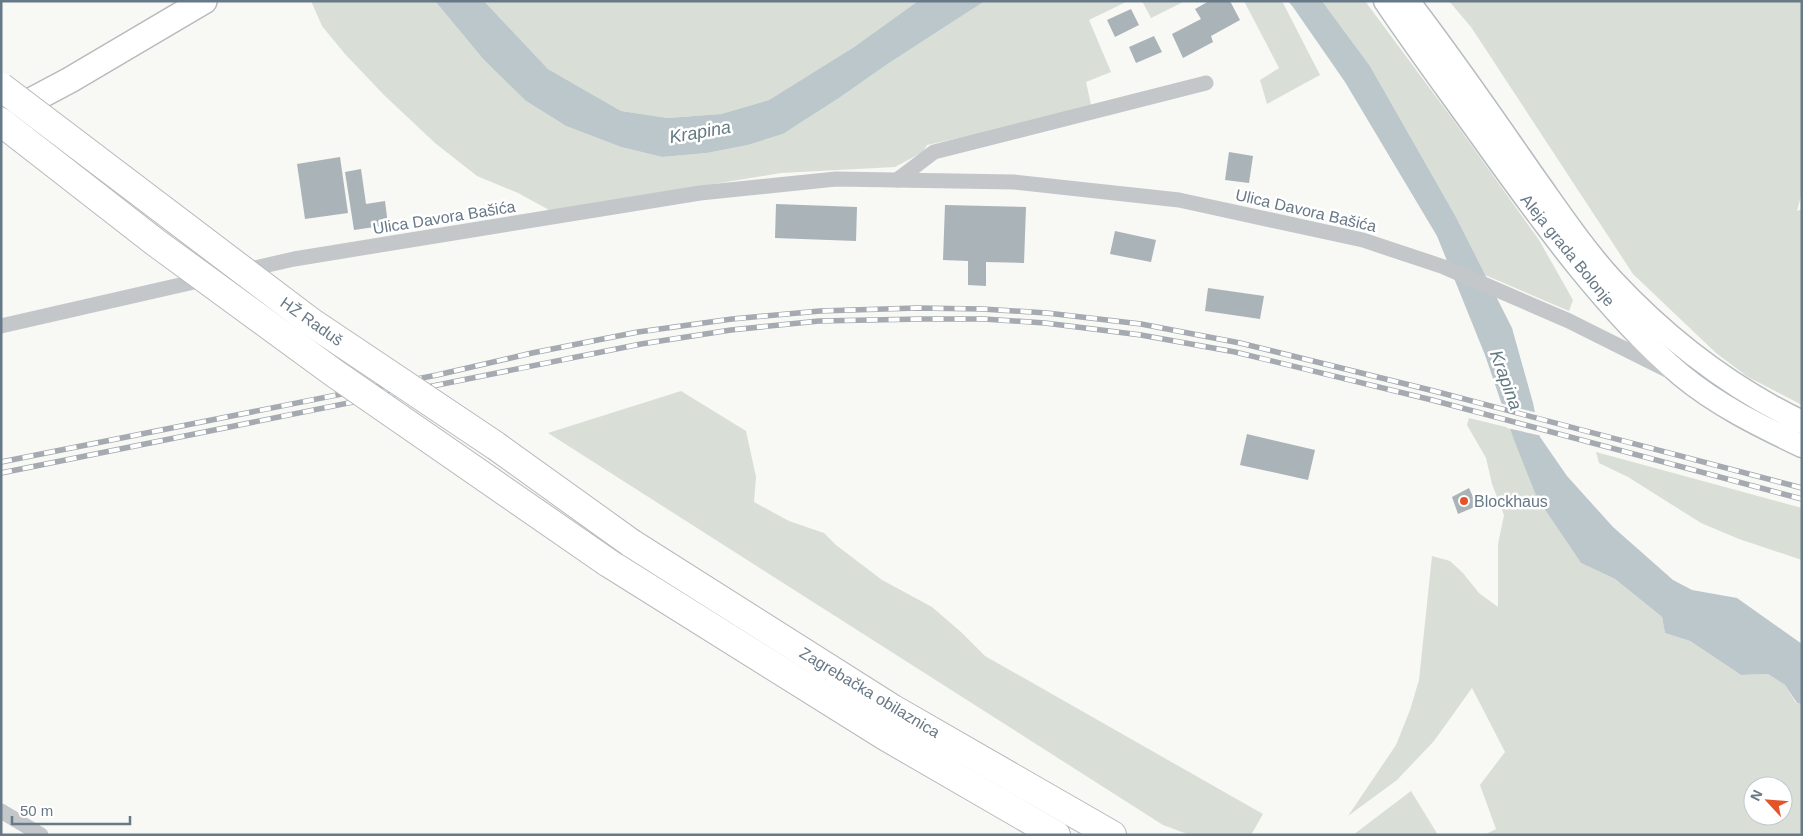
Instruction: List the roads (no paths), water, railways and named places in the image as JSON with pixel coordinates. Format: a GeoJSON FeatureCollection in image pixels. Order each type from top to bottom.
{"type":"FeatureCollection","features":[{"type":"Feature","properties":{"kind":"highway","name":"HŽ Raduš"},"geometry":{"type":"LineString","coordinates":[[1,87],[312,322],[496,446],[631,543]]}},
{"type":"Feature","properties":{"kind":"highway","name":"HŽ Raduš"},"geometry":{"type":"LineString","coordinates":[[1,122],[155,242],[326,367],[607,562]]}},
{"type":"Feature","properties":{"kind":"highway","name":"Zagrebačka obilaznica"},"geometry":{"type":"LineString","coordinates":[[631,543],[894,709],[1112,835]]}},
{"type":"Feature","properties":{"kind":"highway","name":"Zagrebačka obilaznica"},"geometry":{"type":"LineString","coordinates":[[607,562],[885,736],[1056,835]]}},
{"type":"Feature","properties":{"kind":"main road"},"geometry":{"type":"LineString","coordinates":[[1,99],[171,1]]}},
{"type":"Feature","properties":{"kind":"main road"},"geometry":{"type":"LineString","coordinates":[[1,116],[70,80],[204,1]]}},
{"type":"Feature","properties":{"kind":"main road","name":"Aleja grada Bolonje"},"geometry":{"type":"LineString","coordinates":[[1385,1],[1514,182],[1564,247],[1641,337],[1682,376],[1722,404],[1757,425],[1802,446]]}},
{"type":"Feature","properties":{"kind":"main road","name":"Aleja grada Bolonje"},"geometry":{"type":"LineString","coordinates":[[1408,1],[1574,234],[1611,279],[1661,329],[1697,359],[1769,407],[1802,422]]}},
{"type":"Feature","properties":{"kind":"street"},"geometry":{"type":"LineString","coordinates":[[897,180],[934,152],[1206,83]]}},
{"type":"Feature","properties":{"kind":"street","name":"Ulica Davora Bašića"},"geometry":{"type":"LineString","coordinates":[[1,326],[294,259],[700,193],[836,179],[1014,182],[1179,200],[1364,240],[1444,267],[1554,314],[1682,376]]}},
{"type":"Feature","properties":{"kind":"street"},"geometry":{"type":"LineString","coordinates":[[1,811],[41,835]]}},
{"type":"Feature","properties":{"kind":"water","name":"Krapina"},"geometry":{"type":"Polygon","coordinates":[[[435,1],[484,1],[548,69],[621,111],[668,118],[721,114],[769,100],[854,47],[918,1],[985,1],[783,134],[748,145],[707,153],[662,157],[621,147],[566,126],[526,101],[484,60],[435,1]]]}},
{"type":"Feature","properties":{"kind":"water","name":"Krapina"},"geometry":{"type":"Polygon","coordinates":[[[1288,1],[1322,1],[1370,66],[1456,217],[1512,328],[1533,403],[1540,437],[1567,476],[1613,527],[1673,580],[1692,590],[1737,598],[1802,644],[1802,704],[1797,703],[1785,685],[1768,674],[1741,675],[1690,641],[1665,633],[1662,617],[1615,579],[1581,563],[1537,498],[1514,440],[1485,355],[1437,236],[1345,82],[1288,1]]]}},
{"type":"Feature","properties":{"kind":"railway"},"geometry":{"type":"LineString","coordinates":[[1,462],[437,375],[532,353],[638,332],[732,319],[820,311],[917,308],[1047,313],[1141,324],[1240,343],[1434,391],[1802,488]]}},
{"type":"Feature","properties":{"kind":"railway"},"geometry":{"type":"LineString","coordinates":[[1,473],[641,344],[731,330],[819,321],[984,319],[1045,323],[1141,335],[1235,352],[1432,400],[1802,499]]}},
{"type":"Feature","properties":{"kind":"place","name":"Blockhaus"},"geometry":{"type":"Point","coordinates":[1464,501]}}]}
